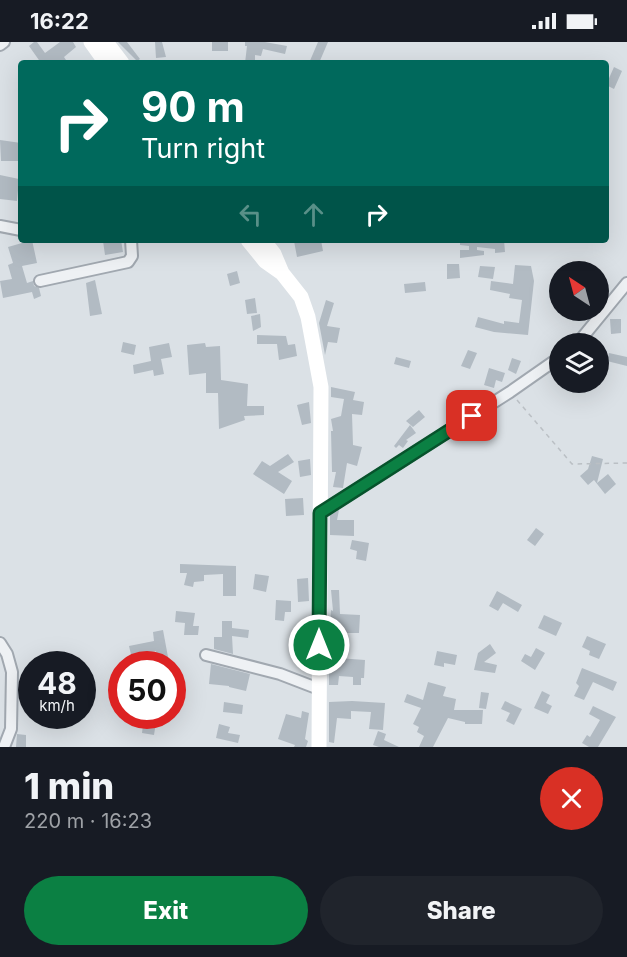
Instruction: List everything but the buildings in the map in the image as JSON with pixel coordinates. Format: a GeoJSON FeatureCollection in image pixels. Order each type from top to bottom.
{"type":"FeatureCollection","features":[{"type":"Feature","properties":{"kind":"main road"},"geometry":{"type":"LineString","coordinates":[[90,42],[104,60]]}},
{"type":"Feature","properties":{"kind":"main road"},"geometry":{"type":"LineString","coordinates":[[106,42],[120,60]]}},
{"type":"Feature","properties":{"kind":"main road"},"geometry":{"type":"LineString","coordinates":[[250,243],[265,261],[282,273]]}},
{"type":"Feature","properties":{"kind":"main road"},"geometry":{"type":"LineString","coordinates":[[265,243],[274,254],[282,273],[301,297],[308,317],[321,387],[319,747]]}},
{"type":"Feature","properties":{"kind":"street"},"geometry":{"type":"LineString","coordinates":[[0,45],[4,42]]}},
{"type":"Feature","properties":{"kind":"street"},"geometry":{"type":"LineString","coordinates":[[0,226],[18,229]]}},
{"type":"Feature","properties":{"kind":"street"},"geometry":{"type":"LineString","coordinates":[[40,281],[128,262],[132,256],[131,243]]}},
{"type":"Feature","properties":{"kind":"street"},"geometry":{"type":"LineString","coordinates":[[586,333],[627,283]]}},
{"type":"Feature","properties":{"kind":"street"},"geometry":{"type":"LineString","coordinates":[[320,513],[549,365]]}},
{"type":"Feature","properties":{"kind":"street"},"geometry":{"type":"LineString","coordinates":[[0,643],[7,654],[12,672],[11,729],[4,747]]}},
{"type":"Feature","properties":{"kind":"street"},"geometry":{"type":"LineString","coordinates":[[206,655],[280,674],[319,689]]}},
{"type":"Feature","properties":{"kind":"path"},"geometry":{"type":"LineString","coordinates":[[510,392],[572,464],[627,463]]}},
{"type":"Feature","properties":{"kind":"route"},"geometry":{"type":"LineString","coordinates":[[319,645],[320,513],[472,416]]}}]}
